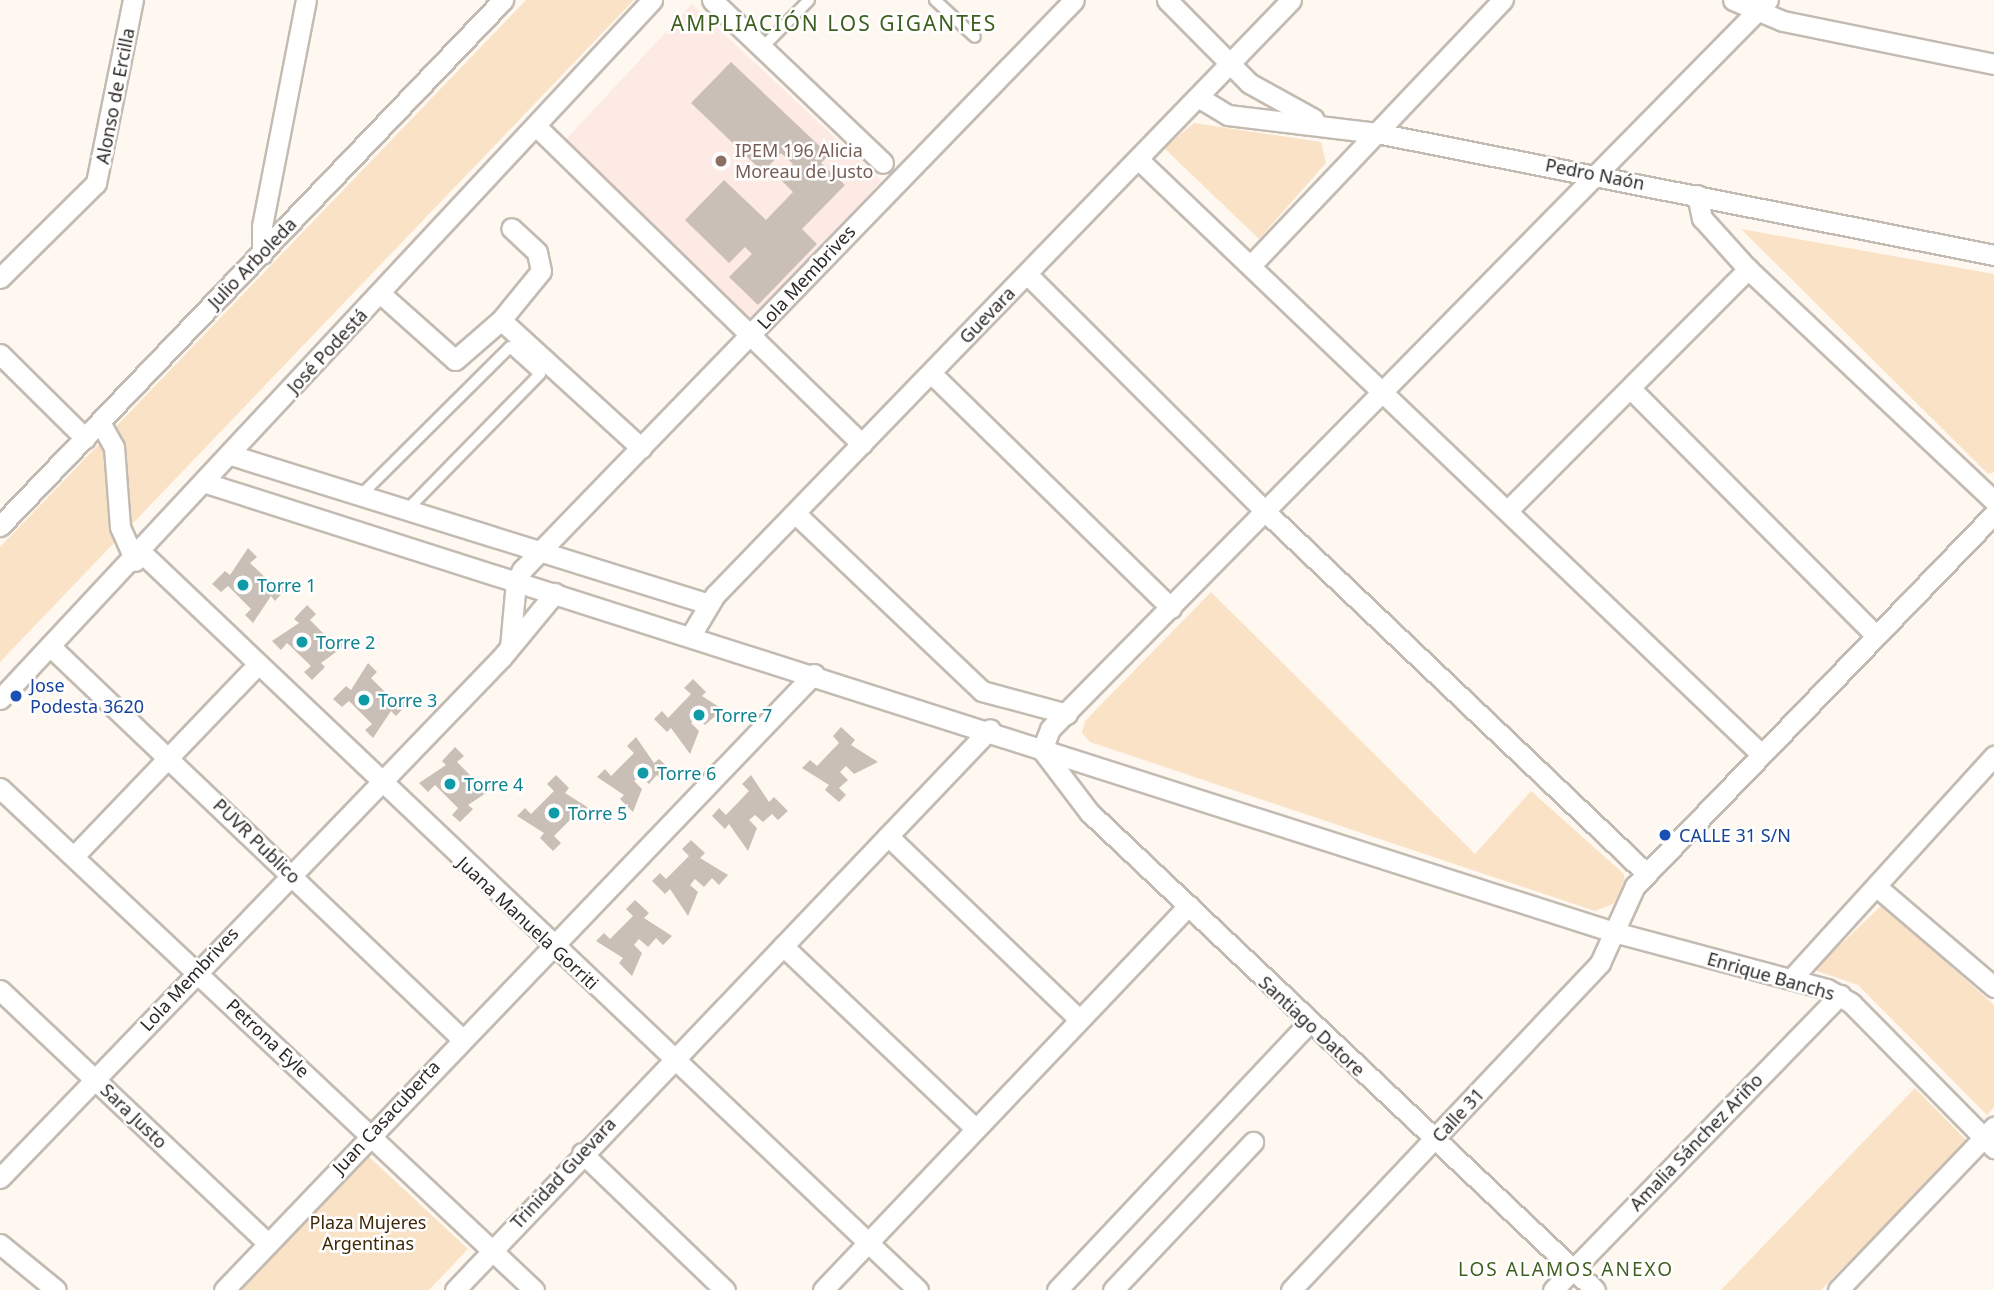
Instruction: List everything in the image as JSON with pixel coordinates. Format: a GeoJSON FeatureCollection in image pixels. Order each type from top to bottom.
{"type":"FeatureCollection","features":[{"type":"Feature","properties":{"kind":"street","name":"Alonso de Ercilla"},"geometry":{"type":"LineString","coordinates":[[0,278],[96,183],[133,0]]}},
{"type":"Feature","properties":{"kind":"street"},"geometry":{"type":"LineString","coordinates":[[262,254],[261,226],[306,0]]}},
{"type":"Feature","properties":{"kind":"street","name":"Julio Arboleda"},"geometry":{"type":"LineString","coordinates":[[0,526],[503,0]]}},
{"type":"Feature","properties":{"kind":"street","name":"José Podestá"},"geometry":{"type":"LineString","coordinates":[[0,699],[139,557],[652,0]]}},
{"type":"Feature","properties":{"kind":"street"},"geometry":{"type":"LineString","coordinates":[[712,0],[883,163]]}},
{"type":"Feature","properties":{"kind":"street","name":"Lola Membrives"},"geometry":{"type":"LineString","coordinates":[[516,581],[1073,0]]}},
{"type":"Feature","properties":{"kind":"street"},"geometry":{"type":"LineString","coordinates":[[1167,0],[1266,96],[1328,126]]}},
{"type":"Feature","properties":{"kind":"street","name":"Guevara"},"geometry":{"type":"LineString","coordinates":[[691,635],[709,604],[1292,0]]}},
{"type":"Feature","properties":{"kind":"street"},"geometry":{"type":"LineString","coordinates":[[1253,263],[1503,0]]}},
{"type":"Feature","properties":{"kind":"street"},"geometry":{"type":"LineString","coordinates":[[1733,0],[1994,64]]}},
{"type":"Feature","properties":{"kind":"street"},"geometry":{"type":"LineString","coordinates":[[1042,750],[1050,729],[1601,175],[1762,6]]}},
{"type":"Feature","properties":{"kind":"street","name":"Pedro Naón"},"geometry":{"type":"LineString","coordinates":[[1198,97],[1228,115],[1377,133],[1601,175],[1994,255]]}},
{"type":"Feature","properties":{"kind":"street"},"geometry":{"type":"LineString","coordinates":[[537,127],[748,338],[862,444]]}},
{"type":"Feature","properties":{"kind":"street"},"geometry":{"type":"LineString","coordinates":[[1138,159],[1253,263],[1384,394],[1509,509],[1761,754]]}},
{"type":"Feature","properties":{"kind":"street"},"geometry":{"type":"LineString","coordinates":[[1697,195],[1702,218],[1748,269],[1994,501]]}},
{"type":"Feature","properties":{"kind":"street"},"geometry":{"type":"LineString","coordinates":[[381,293],[455,360],[501,320],[541,271],[537,252],[512,228]]}},
{"type":"Feature","properties":{"kind":"street"},"geometry":{"type":"LineString","coordinates":[[1509,509],[1632,390],[1748,269]]}},
{"type":"Feature","properties":{"kind":"street"},"geometry":{"type":"LineString","coordinates":[[1027,274],[1267,513],[1647,873]]}},
{"type":"Feature","properties":{"kind":"street"},"geometry":{"type":"LineString","coordinates":[[501,320],[641,448]]}},
{"type":"Feature","properties":{"kind":"street"},"geometry":{"type":"LineString","coordinates":[[0,354],[85,438]]}},
{"type":"Feature","properties":{"kind":"street"},"geometry":{"type":"LineString","coordinates":[[931,373],[1171,608]]}},
{"type":"Feature","properties":{"kind":"street"},"geometry":{"type":"LineString","coordinates":[[1632,390],[1875,636]]}},
{"type":"Feature","properties":{"kind":"street"},"geometry":{"type":"LineString","coordinates":[[100,422],[114,447],[120,527],[139,557]]}},
{"type":"Feature","properties":{"kind":"street"},"geometry":{"type":"LineString","coordinates":[[231,455],[404,514],[709,604]]}},
{"type":"Feature","properties":{"kind":"street","name":"Enrique Banchs"},"geometry":{"type":"LineString","coordinates":[[206,483],[990,729],[1042,750],[1614,933],[1791,979],[1840,995],[1991,1137]]}},
{"type":"Feature","properties":{"kind":"street"},"geometry":{"type":"LineString","coordinates":[[796,514],[982,691],[1067,714]]}},
{"type":"Feature","properties":{"kind":"street","name":"Calle 31"},"geometry":{"type":"LineString","coordinates":[[1291,1290],[1601,963],[1626,898],[1647,873],[1994,514]]}},
{"type":"Feature","properties":{"kind":"street","name":"Juana Manuela Gorriti"},"geometry":{"type":"LineString","coordinates":[[139,557],[918,1290]]}},
{"type":"Feature","properties":{"kind":"street"},"geometry":{"type":"LineString","coordinates":[[510,647],[516,581]]}},
{"type":"Feature","properties":{"kind":"street","name":"Lola Membrives"},"geometry":{"type":"LineString","coordinates":[[0,1178],[96,1080],[195,970],[510,647],[555,593]]}},
{"type":"Feature","properties":{"kind":"street","name":"PUVR Publico"},"geometry":{"type":"LineString","coordinates":[[51,647],[168,755],[461,1038]]}},
{"type":"Feature","properties":{"kind":"street"},"geometry":{"type":"LineString","coordinates":[[75,855],[256,666]]}},
{"type":"Feature","properties":{"kind":"street","name":"Juan Casacuberta"},"geometry":{"type":"LineString","coordinates":[[223,1290],[461,1038],[814,674]]}},
{"type":"Feature","properties":{"kind":"street","name":"Trinidad Guevara"},"geometry":{"type":"LineString","coordinates":[[455,1290],[672,1057],[783,946],[990,729]]}},
{"type":"Feature","properties":{"kind":"street","name":"Santiago Datore"},"geometry":{"type":"LineString","coordinates":[[1042,750],[1089,812],[1189,905],[1308,1024],[1595,1290]]}},
{"type":"Feature","properties":{"kind":"street"},"geometry":{"type":"LineString","coordinates":[[1791,979],[1994,756]]}},
{"type":"Feature","properties":{"kind":"street","name":"Petrona Eyle"},"geometry":{"type":"LineString","coordinates":[[0,788],[75,855],[534,1290]]}},
{"type":"Feature","properties":{"kind":"street"},"geometry":{"type":"LineString","coordinates":[[888,836],[1079,1018]]}},
{"type":"Feature","properties":{"kind":"street"},"geometry":{"type":"LineString","coordinates":[[1877,887],[1994,986]]}},
{"type":"Feature","properties":{"kind":"street"},"geometry":{"type":"LineString","coordinates":[[823,1290],[1189,905]]}},
{"type":"Feature","properties":{"kind":"street"},"geometry":{"type":"LineString","coordinates":[[783,946],[975,1128]]}},
{"type":"Feature","properties":{"kind":"street","name":"Sara Justo"},"geometry":{"type":"LineString","coordinates":[[0,990],[268,1243]]}},
{"type":"Feature","properties":{"kind":"street","name":"Amalia Sánchez Ariño"},"geometry":{"type":"LineString","coordinates":[[1553,1290],[1840,995]]}},
{"type":"Feature","properties":{"kind":"street"},"geometry":{"type":"LineString","coordinates":[[1058,1290],[1308,1024]]}},
{"type":"Feature","properties":{"kind":"street"},"geometry":{"type":"LineString","coordinates":[[1838,1290],[1991,1137]]}},
{"type":"Feature","properties":{"kind":"street"},"geometry":{"type":"LineString","coordinates":[[1114,1290],[1253,1142]]}},
{"type":"Feature","properties":{"kind":"street"},"geometry":{"type":"LineString","coordinates":[[582,1153],[725,1290]]}},
{"type":"Feature","properties":{"kind":"street"},"geometry":{"type":"LineString","coordinates":[[0,1244],[56,1290]]}},
{"type":"Feature","properties":{"kind":"lane"},"geometry":{"type":"LineString","coordinates":[[762,48],[809,0]]}},
{"type":"Feature","properties":{"kind":"lane"},"geometry":{"type":"LineString","coordinates":[[935,0],[975,37]]}},
{"type":"Feature","properties":{"kind":"lane"},"geometry":{"type":"LineString","coordinates":[[357,499],[510,346],[540,374],[404,514]]}},
{"type":"Feature","properties":{"kind":"shaded area","name":"IPEM 196 Alicia Moreau de Justo"},"geometry":{"type":"Polygon","coordinates":[[[692,4],[881,181],[752,320],[562,143],[692,4]]]}},
{"type":"Feature","properties":{"kind":"green space"},"geometry":{"type":"Polygon","coordinates":[[[526,0],[634,0],[0,662],[0,547],[526,0]]]}},
{"type":"Feature","properties":{"kind":"green space"},"geometry":{"type":"Polygon","coordinates":[[[1194,123],[1321,142],[1326,163],[1259,239],[1164,148],[1194,123]]]}},
{"type":"Feature","properties":{"kind":"green space"},"geometry":{"type":"Polygon","coordinates":[[[1741,229],[1994,274],[1994,472],[1988,474],[1741,229]]]}},
{"type":"Feature","properties":{"kind":"green space"},"geometry":{"type":"Polygon","coordinates":[[[1211,592],[1475,854],[1531,791],[1624,874],[1625,885],[1613,904],[1595,911],[1090,742],[1082,733],[1085,721],[1211,592]]]}},
{"type":"Feature","properties":{"kind":"green space"},"geometry":{"type":"Polygon","coordinates":[[[1882,905],[1994,1005],[1994,1107],[1987,1115],[1858,985],[1814,970],[1882,905]]]}},
{"type":"Feature","properties":{"kind":"green space"},"geometry":{"type":"Polygon","coordinates":[[[1915,1088],[1967,1141],[1821,1290],[1721,1290],[1915,1088]]]}},
{"type":"Feature","properties":{"kind":"green space","name":"Plaza Mujeres Argentinas"},"geometry":{"type":"Polygon","coordinates":[[[366,1154],[468,1249],[429,1290],[237,1290],[366,1154]]]}},
{"type":"Feature","properties":{"kind":"building"},"geometry":{"type":"Polygon","coordinates":[[[731,62],[829,155],[821,163],[845,185],[802,229],[817,244],[758,305],[729,277],[752,254],[745,247],[729,263],[685,220],[724,180],[766,220],[793,192],[779,178],[793,164],[781,153],[763,172],[691,103],[731,62]]]}},
{"type":"Feature","properties":{"kind":"building","name":"Torre 1"},"geometry":{"type":"Polygon","coordinates":[[[248,548],[257,557],[250,563],[274,586],[280,579],[288,587],[275,601],[271,596],[253,623],[245,615],[251,609],[228,586],[221,592],[212,584],[225,571],[230,575],[248,548]]]}},
{"type":"Feature","properties":{"kind":"building","name":"Torre 2"},"geometry":{"type":"Polygon","coordinates":[[[307,605],[316,614],[310,620],[333,643],[339,637],[347,644],[321,663],[325,667],[312,680],[304,672],[311,666],[287,643],[281,650],[272,641],[299,623],[294,619],[307,605]]]}},
{"type":"Feature","properties":{"kind":"building","name":"Torre 3"},"geometry":{"type":"Polygon","coordinates":[[[368,663],[377,672],[371,678],[394,701],[401,694],[409,702],[396,716],[391,711],[373,738],[365,730],[372,724],[349,701],[342,707],[333,699],[346,686],[351,690],[368,663]]]}},
{"type":"Feature","properties":{"kind":"building","name":"Torre 7"},"geometry":{"type":"Polygon","coordinates":[[[693,679],[706,692],[702,696],[730,714],[721,723],[714,717],[705,725],[697,718],[691,723],[699,731],[690,754],[671,728],[667,732],[654,719],[662,711],[668,718],[691,694],[684,688],[693,679]]]}},
{"type":"Feature","properties":{"kind":"building"},"geometry":{"type":"Polygon","coordinates":[[[841,727],[855,740],[851,745],[878,762],[854,774],[846,766],[840,772],[848,780],[839,788],[846,795],[839,802],[825,790],[829,785],[802,768],[810,760],[817,766],[839,743],[833,736],[841,727]]]}},
{"type":"Feature","properties":{"kind":"building","name":"Torre 6"},"geometry":{"type":"Polygon","coordinates":[[[636,737],[654,763],[659,759],[673,772],[664,781],[657,775],[649,784],[640,776],[634,781],[642,789],[633,812],[620,799],[624,795],[597,777],[605,769],[611,776],[634,753],[627,746],[636,737]]]}},
{"type":"Feature","properties":{"kind":"building","name":"Torre 4"},"geometry":{"type":"Polygon","coordinates":[[[455,747],[464,756],[457,762],[480,785],[487,778],[495,787],[468,805],[473,809],[460,822],[452,815],[458,808],[435,785],[428,792],[419,783],[446,765],[442,761],[455,747]]]}},
{"type":"Feature","properties":{"kind":"building","name":"Torre 5"},"geometry":{"type":"Polygon","coordinates":[[[556,775],[569,788],[565,793],[592,810],[584,819],[577,813],[554,836],[561,843],[553,851],[540,838],[544,833],[517,816],[525,808],[531,814],[554,791],[547,784],[556,775]]]}},
{"type":"Feature","properties":{"kind":"building"},"geometry":{"type":"Polygon","coordinates":[[[751,775],[769,802],[774,797],[788,811],[778,820],[772,814],[763,822],[755,815],[749,820],[757,828],[748,851],[729,824],[725,829],[712,816],[719,808],[726,815],[749,791],[742,784],[751,775]]]}},
{"type":"Feature","properties":{"kind":"building"},"geometry":{"type":"Polygon","coordinates":[[[691,840],[705,853],[700,858],[728,875],[719,885],[712,878],[704,887],[695,879],[690,885],[698,892],[688,916],[670,889],[665,894],[652,881],[660,873],[666,879],[689,856],[682,849],[691,840]]]}},
{"type":"Feature","properties":{"kind":"building"},"geometry":{"type":"Polygon","coordinates":[[[635,900],[649,913],[644,918],[672,936],[663,945],[656,938],[648,947],[639,939],[634,945],[642,953],[632,976],[619,963],[623,958],[596,941],[604,933],[610,939],[633,916],[626,909],[635,900]]]}},
{"type":"Feature","properties":{"kind":"place","name":"IPEM 196 Alicia Moreau de Justo"},"geometry":{"type":"Point","coordinates":[721,161]}},
{"type":"Feature","properties":{"kind":"place","name":"Torre 1"},"geometry":{"type":"Point","coordinates":[243,585]}},
{"type":"Feature","properties":{"kind":"place","name":"Torre 2"},"geometry":{"type":"Point","coordinates":[302,642]}},
{"type":"Feature","properties":{"kind":"place","name":"Jose Podesta 3620"},"geometry":{"type":"Point","coordinates":[16,696]}},
{"type":"Feature","properties":{"kind":"place","name":"Torre 3"},"geometry":{"type":"Point","coordinates":[364,700]}},
{"type":"Feature","properties":{"kind":"place","name":"Torre 7"},"geometry":{"type":"Point","coordinates":[699,715]}},
{"type":"Feature","properties":{"kind":"place","name":"Torre 6"},"geometry":{"type":"Point","coordinates":[643,773]}},
{"type":"Feature","properties":{"kind":"place","name":"Torre 4"},"geometry":{"type":"Point","coordinates":[450,784]}},
{"type":"Feature","properties":{"kind":"place","name":"Torre 5"},"geometry":{"type":"Point","coordinates":[554,813]}},
{"type":"Feature","properties":{"kind":"place","name":"CALLE 31 S/N"},"geometry":{"type":"Point","coordinates":[1665,835]}},
{"type":"Feature","properties":{"kind":"district","name":"AMPLIACIÓN LOS GIGANTES"},"geometry":{"type":"Point","coordinates":[834,23]}},
{"type":"Feature","properties":{"kind":"district","name":"LOS ALAMOS ANEXO"},"geometry":{"type":"Point","coordinates":[1566,1270]}}]}
